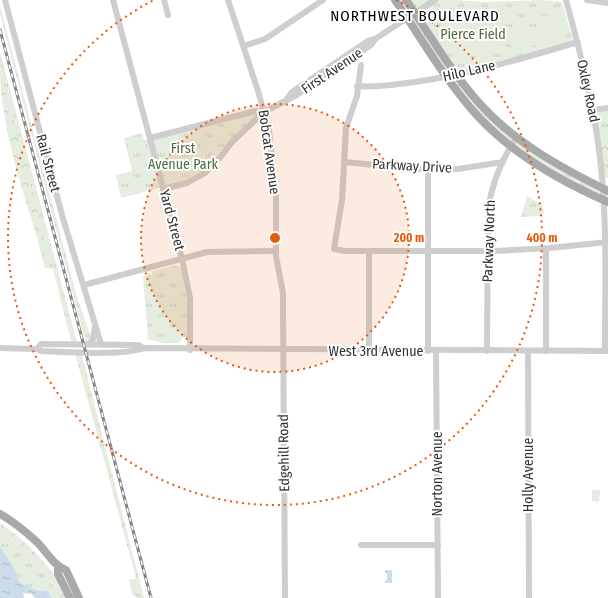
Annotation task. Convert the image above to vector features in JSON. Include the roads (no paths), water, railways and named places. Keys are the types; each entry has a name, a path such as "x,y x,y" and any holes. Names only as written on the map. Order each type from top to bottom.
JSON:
{"main road":[{"path":"395,0 446,77 475,113 511,146 552,172 605,201"},
{"path":"406,0 457,74 480,104 516,138 544,156 605,190"},
{"path":"0,514 36,541 58,567 66,570 79,598"},
{"path":"58,567 58,574 70,598"}],"street":[{"name":"Rail Street","path":"6,0 62,215 101,344"},
{"name":"Yard Street","path":"113,0 182,259 190,298 190,350"},
{"path":"164,0 168,15"},
{"name":"Bobcat Avenue","path":"228,0 264,112 274,171 276,251 283,308"},
{"path":"310,0 314,5"},
{"path":"244,46 265,39 322,0"},
{"name":"First Avenue","path":"163,189 187,183 205,173 219,159 232,142 264,112 295,96 371,45 375,39 435,0"},
{"name":"Oxley Road","path":"566,0 578,42 593,110 605,190 607,242 607,351"},
{"path":"587,0 608,3"},
{"name":"Hilo Lane","path":"357,86 399,84 446,77 519,60 578,42"},
{"path":"361,65 357,86 357,96 346,128 342,200 334,249 345,251 487,251 546,248 607,242"},
{"path":"593,110 608,108"},
{"name":"First Avenue","path":"150,138 254,110 264,112"},
{"name":"Parkway North","path":"487,351 487,251 490,200 503,162 516,138"},
{"name":"Parkway Drive","path":"344,162 428,170 458,169 503,162"},
{"path":"428,170 428,351"},
{"path":"546,248 546,351"},
{"path":"84,285 217,251 276,251"},
{"path":"369,251 369,350"},
{"name":"Edgehill Road","path":"283,308 285,598"},
{"path":"90,344 93,339 95,326"},
{"name":"West 3rd Avenue","path":"37,348 41,344 101,344 138,345 144,348"},
{"path":"58,352 65,350 97,350 101,344"},
{"name":"West 3rd Avenue","path":"0,348 37,348 41,351 58,352 121,352 144,348 190,350 607,351"},
{"name":"Norton Avenue","path":"436,351 438,598"},
{"name":"Holly Avenue","path":"528,351 528,598"},
{"path":"361,545 438,545"}],"water":[{"path":"0,546 14,568 20,583 39,591 47,590 52,598 35,598 31,594 23,593 24,598 0,598"},
{"path":"385,570 392,570 392,583 385,583 385,580 387,580 387,573 385,573"}],"railway":[{"path":"0,30 151,598"}],"district":[{"name":"NORTHWEST BOULEVARD","path":"415,16"}],"park label":[{"name":"Pierce Field","path":"473,34"},
{"name":"First Avenue Park","path":"183,156"}]}
